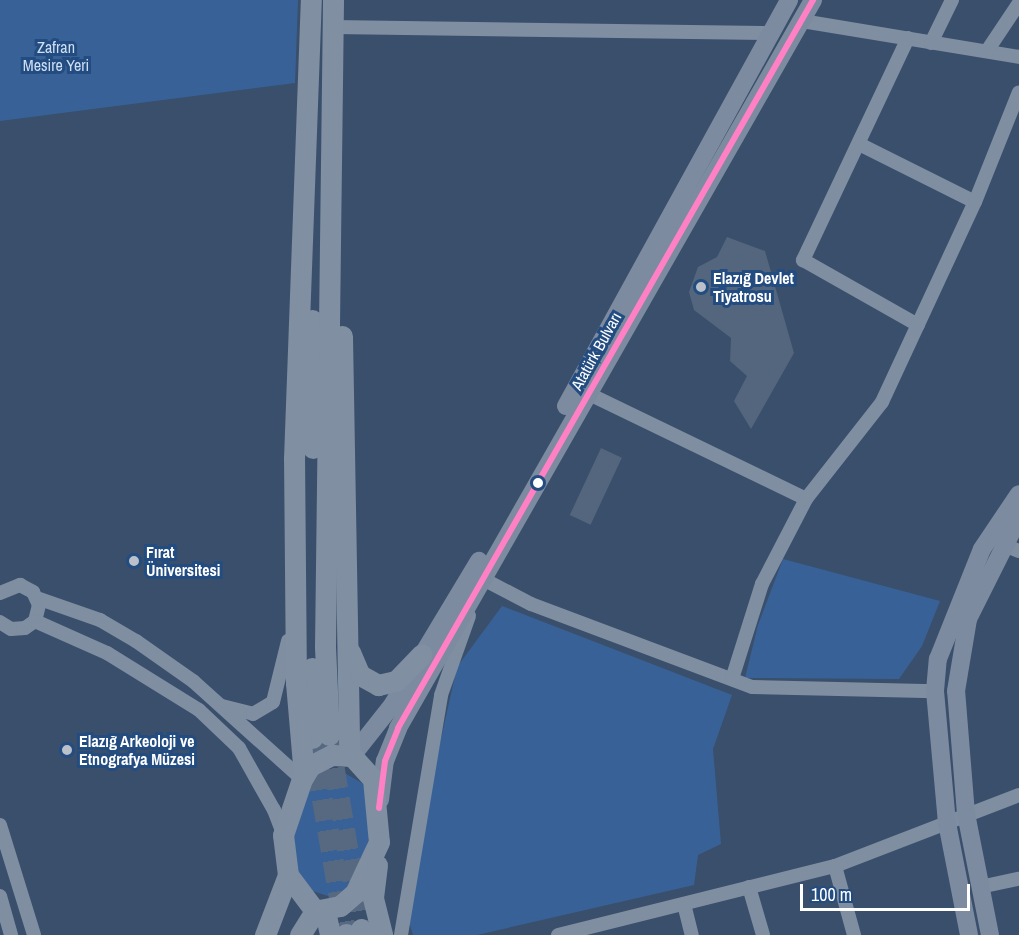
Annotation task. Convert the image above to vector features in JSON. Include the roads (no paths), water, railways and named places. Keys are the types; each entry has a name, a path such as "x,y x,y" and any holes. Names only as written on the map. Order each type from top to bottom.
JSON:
{"highway":[{"path":"303,778 298,747 294,459 311,0"},
{"path":"309,34 320,737 325,647 333,0"},
{"path":"333,27 351,756"},
{"path":"348,648 360,675 378,685 396,681 422,654"},
{"path":"265,935 288,874 283,835 303,778 310,766 332,754 351,756 373,779 380,808 380,842 373,898 382,935"},
{"path":"300,935 320,911 355,893 380,842"},
{"path":"288,874 320,911 350,934"}],"main road":[{"name":"Atatürk Bulvarı","path":"351,756 393,704 503,520 789,0"},
{"name":"Atatürk Bulvarı","path":"380,808 385,761 398,728 813,0"},
{"path":"969,935 947,823 935,691 938,659 982,549 1019,494"},
{"path":"990,935 966,814 958,753 959,650 968,619 1011,548 1019,517"}],"street":[{"path":"931,43 952,0"},
{"path":"987,51 1019,3"},
{"path":"802,21 1019,57"},
{"path":"333,27 772,33"},
{"path":"908,38 861,145 803,260 918,325"},
{"path":"732,679 762,584 806,499 882,402 975,202 1019,92"},
{"path":"861,145 975,202"},
{"path":"587,393 806,499"},
{"path":"401,935 441,695 483,579 531,604 752,687 935,691"},
{"path":"4,587 27,588 37,598 100,620 136,641 218,705 303,778"},
{"path":"218,705 253,714 273,702 296,595"},
{"path":"35,621 37,598"},
{"path":"4,629 25,628 35,621"},
{"path":"35,621 107,653 199,710 239,748 274,810 283,835"},
{"path":"558,935 835,866 947,823 1016,793"},
{"path":"0,825 34,935"},
{"path":"835,866 854,935"},
{"path":"980,887 1019,879"},
{"path":"749,887 763,935"},
{"path":"0,896 10,935"},
{"path":"684,904 692,935"}],"tunnel":[{"path":"329,737 361,929"},
{"path":"312,738 346,934"}],"place":[{"name":"Elazığ Devlet Tiyatrosu","path":"701,287"},
{"name":"Fırat Üniversitesi","path":"134,561"},
{"name":"Elazığ Arkeoloji ve Etnografya Müzesi","path":"67,750"}],"park label":[{"name":"Zafran Mesire Yeri","path":"56,56"}]}
